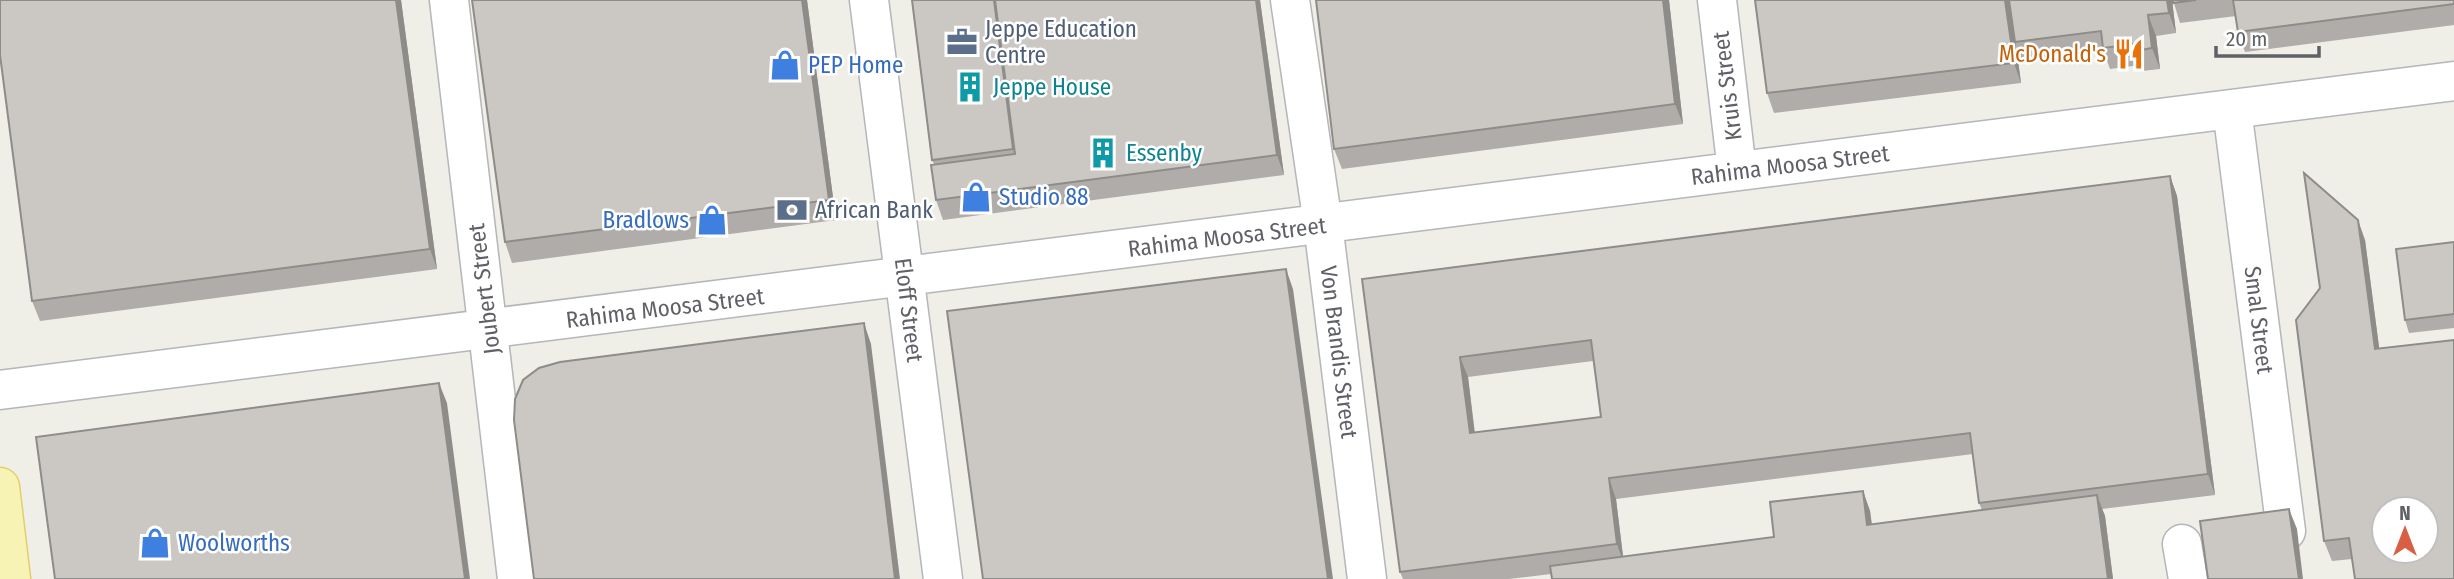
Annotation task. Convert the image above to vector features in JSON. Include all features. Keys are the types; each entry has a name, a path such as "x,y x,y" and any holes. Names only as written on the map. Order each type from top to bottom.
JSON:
{"main road":[{"path":"0,487 10,579"}],"street":[{"name":"Joubert Street","path":"449,0 517,579"},
{"name":"Eloff Street","path":"869,0 943,579"},
{"name":"Von Brandis Street","path":"1290,0 1323,224 1367,579"},
{"name":"Kruis Street","path":"1717,0 1737,171"},
{"name":"Rahima Moosa Street","path":"0,390 2454,81"},
{"name":"Smal Street","path":"2232,109 2286,531"}],"building":[{"path":"0,0 396,0 430,249 32,301 0,55"},
{"path":"472,0 802,0 829,200 505,242"},
{"name":"Jeppe House","path":"912,0 994,0 1013,149 932,160"},
{"path":"995,0 1256,0 1277,155 936,200 931,165 1015,154"},
{"path":"1316,0 1663,0 1675,104 1334,149"},
{"path":"1755,0 2005,0 2014,63 1767,93"},
{"path":"2009,0 2167,0 2169,13 2148,15 2152,48 2135,51 2134,44 2103,48 2101,31 2015,42"},
{"path":"2173,0 2196,0 2173,3"},
{"path":"2233,0 2454,0 2454,4 2238,32"},
{"path":"2304,173 2358,220 2375,349 2454,340 2454,579 2355,579 2349,538 2324,541 2296,320 2320,288"},
{"path":"2170,176 2208,474 1979,503 1970,433 1609,478 1617,544 1400,572 1362,279","holes":["1591,340 1601,417 1470,433 1460,357"]},
{"path":"2454,242 2454,314 2405,320 2396,249"},
{"path":"1286,269 1328,579 983,579 947,311"},
{"path":"864,323 895,579 534,579 514,420 515,399 523,380 539,368 560,362"},
{"path":"439,383 465,579 55,579 36,437"},
{"path":"1863,491 1867,525 2097,495 2108,579 1552,579 1550,566 1774,537 1770,502"},
{"path":"2289,509 2299,579 2208,579 2200,521"}],"place":[{"name":"Jeppe Education Centre","path":"962,42"},
{"name":"McDonald's","path":"2129,54"},
{"name":"PEP Home","path":"785,65"},
{"name":"Jeppe House","path":"970,87"},
{"name":"Essenby","path":"1103,153"},
{"name":"Studio 88","path":"976,197"},
{"name":"African Bank","path":"792,210"},
{"name":"Bradlows","path":"712,220"},
{"name":"Woolworths","path":"155,543"}]}
